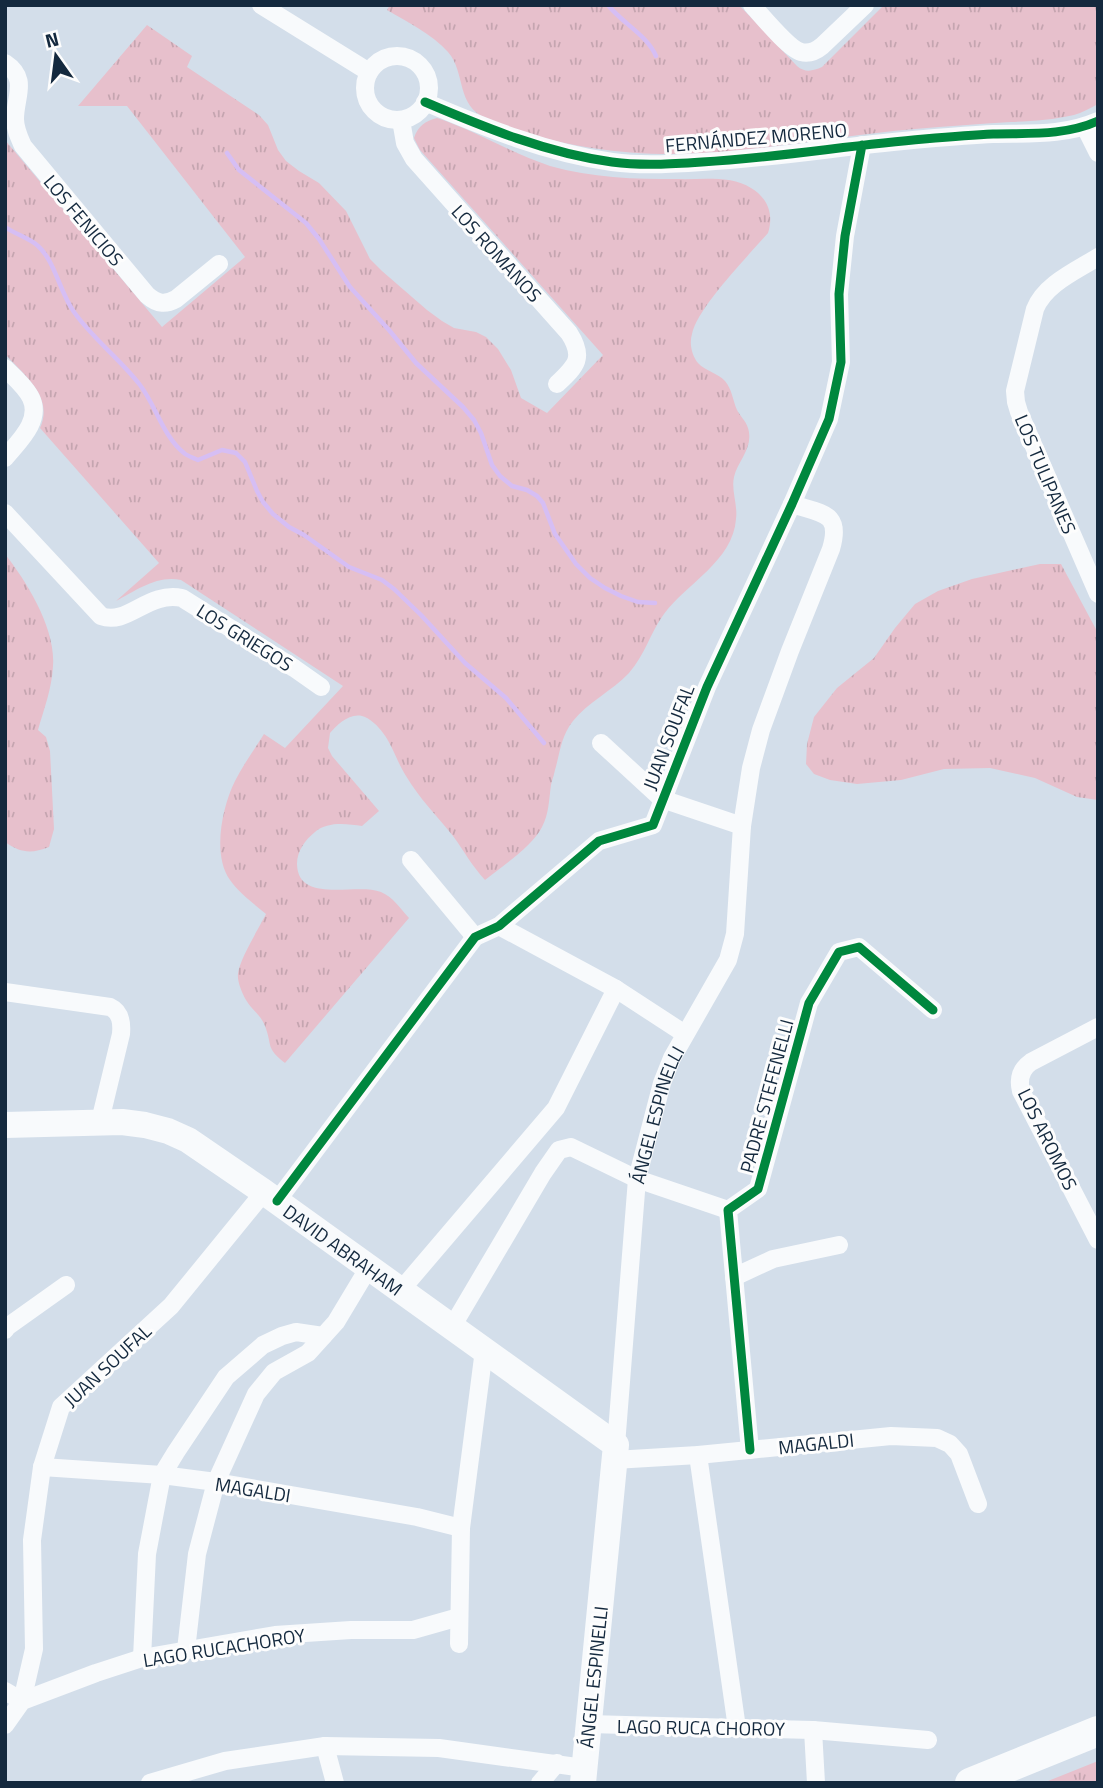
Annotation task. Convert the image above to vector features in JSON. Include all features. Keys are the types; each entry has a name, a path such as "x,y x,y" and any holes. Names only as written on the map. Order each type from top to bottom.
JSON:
{"main road":[{"name":"DAVID ABRAHAM","path":"5,1125 100,1121 145,1125 178,1135 270,1196 484,1350 615,1453"},
{"name":"ÁNGEL ESPINELLI","path":"584,1775 615,1453"},
{"path":"970,1783 1098,1731"},
{"path":"1011,1783 1098,1747"}],"street":[{"path":"261,5 369,72"},
{"path":"752,5 795,49 808,53 822,46 865,5"},
{"path":"386,58 407,58 424,71 429,92 425,102 411,117 391,120 373,110 367,102 365,81 376,64 386,58"},
{"name":"LOS FENICIOS","path":"5,63 16,73 19,80 15,119 23,146 151,299 163,304 176,299 219,264"},
{"name":"FERNÁNDEZ MORENO","path":"425,102 526,142 580,156 614,162 665,164 727,161 862,145 991,134 1055,132 1091,124"},
{"name":"LOS ROMANOS","path":"401,120 405,143 414,159 574,342 578,349 576,363 557,384"},
{"path":"1091,124 1098,153"},
{"name":"JUAN SOUFAL","path":"22,1701 34,1649 32,1540 42,1467 61,1407 171,1306 270,1196 475,937 499,926 599,841 653,825 706,687 829,419 841,362 839,294 845,236 862,145"},
{"name":"LOS TULIPANES","path":"1098,257 1053,286 1038,300 1015,391 1019,412 1094,573 1098,594"},
{"path":"5,368 32,399 34,414 29,428 5,458"},
{"name":"ÁNGEL ESPINELLI","path":"615,1453 637,1179 662,1083 672,1058 728,960 736,924 743,826 751,768 761,730 835,537 835,526 830,517 792,503"},
{"name":"LOS GRIEGOS","path":"5,513 101,616 114,620 152,601 173,596 182,598 321,687"},
{"path":"601,743 662,799 743,826"},
{"path":"411,860 475,937"},
{"path":"499,926 616,989 685,1034"},
{"name":"PADRE STEFENELLI","path":"728,1210 758,1189 809,1003 839,952 859,947 933,1010"},
{"path":"401,1290 556,1108 616,989"},
{"path":"5,992 110,1007 119,1015 121,1034 100,1121"},
{"name":"LOS AROMOS","path":"1098,1027 1031,1062 1020,1076 1021,1091 1098,1239"},
{"path":"452,1327 542,1173 559,1150 571,1147 637,1179 728,1210 750,1450"},
{"path":"734,1277 773,1259 839,1245"},
{"path":"186,1650 197,1554 216,1482 256,1394 274,1373 307,1353 336,1322 369,1267"},
{"path":"6,1327 66,1284"},
{"path":"142,1658 147,1554 162,1475 226,1377 263,1345 296,1332 323,1336"},
{"path":"459,1644 461,1528 484,1350"},
{"name":"MAGALDI","path":"615,1453 698,1455 891,1436 937,1438 950,1444 959,1454 978,1504"},
{"path":"698,1455 737,1728"},
{"name":"MAGALDI","path":"42,1467 162,1475 216,1482 417,1517 461,1528"},
{"name":"LAGO RUCACHOROY","path":"22,1701 142,1658 275,1635 351,1630 413,1630 459,1617"},
{"path":"5,1691 22,1701 5,1725"},
{"name":"LAGO RUCA CHOROY","path":"589,1724 813,1730 928,1740"},
{"path":"813,1730 816,1783"},
{"path":"150,1783 225,1761 325,1746 439,1748 557,1763 584,1775"},
{"path":"325,1746 335,1783"},
{"path":"540,1783 557,1763"}],"green space":[{"path":"390,5 739,5 797,66 809,71 822,67 884,5 1098,5 1098,104 1077,114 1050,119 885,132 733,151 672,154 601,149 531,134 476,113 470,106 454,60 448,52 427,34 387,10"},
{"path":"147,25 192,56 187,67 259,115 268,125 278,150 286,161 319,183 346,211 370,259 442,321 454,328 476,332 486,337 498,349 511,370 521,398 547,413 603,355 420,150 414,138 422,125 437,118 536,161 574,172 629,178 734,181 757,192 770,213 768,233 713,296 696,323 691,338 692,350 698,363 727,384 737,410 747,425 749,435 747,448 734,477 736,519 727,547 708,571 664,614 629,673 573,721 561,745 542,827 524,849 485,880 411,784 386,738 371,720 352,716 330,733 328,748 332,756 379,811 362,826 332,825 315,832 298,855 300,877 307,884 318,888 381,892 393,900 409,918 285,1063 272,1050 263,1022 241,991 238,974 242,961 266,914 238,889 225,870 220,845 223,817 235,781 264,734 285,748 343,686 181,580 155,582 116,601 159,563 40,428 43,406 40,397 29,379 5,354 5,140 162,327 245,257 127,106 78,106"},
{"path":"5,554 38,607 53,652 51,682 38,730 46,737 50,751 54,829 49,847 37,851 21,850 5,842"},
{"path":"1040,564 1061,564 1098,633 1098,800 1077,797 1035,778 990,768 944,769 901,780 857,784 830,780 814,774 806,764 807,744 814,717 837,688 874,658 915,604 938,591 972,579"},
{"path":"1098,1761 1098,1783 1043,1783"}],"waterway":[{"path":"608,5 641,35 656,56"},
{"path":"227,153 239,170 306,223 350,287 416,363 463,407 481,433 492,465 512,486 527,490 543,503 555,534 576,564 590,578 621,596 638,602 655,603"},
{"path":"5,227 35,243 44,252 74,312 140,385 165,430 185,454 198,460 222,450 236,453 245,462 257,491 273,514 349,567 382,580 394,589 465,663 506,698 544,743"}],"cycle path":[{"path":"425,102 540,146 588,158 635,164 730,160 933,138 1046,133 1098,121"},
{"path":"277,1201 475,937 499,926 599,841 653,825 707,687 829,419 841,362 839,294 845,236 862,145"},
{"path":"750,1450 728,1210 758,1189 809,1003 839,952 859,947 933,1010"}]}
